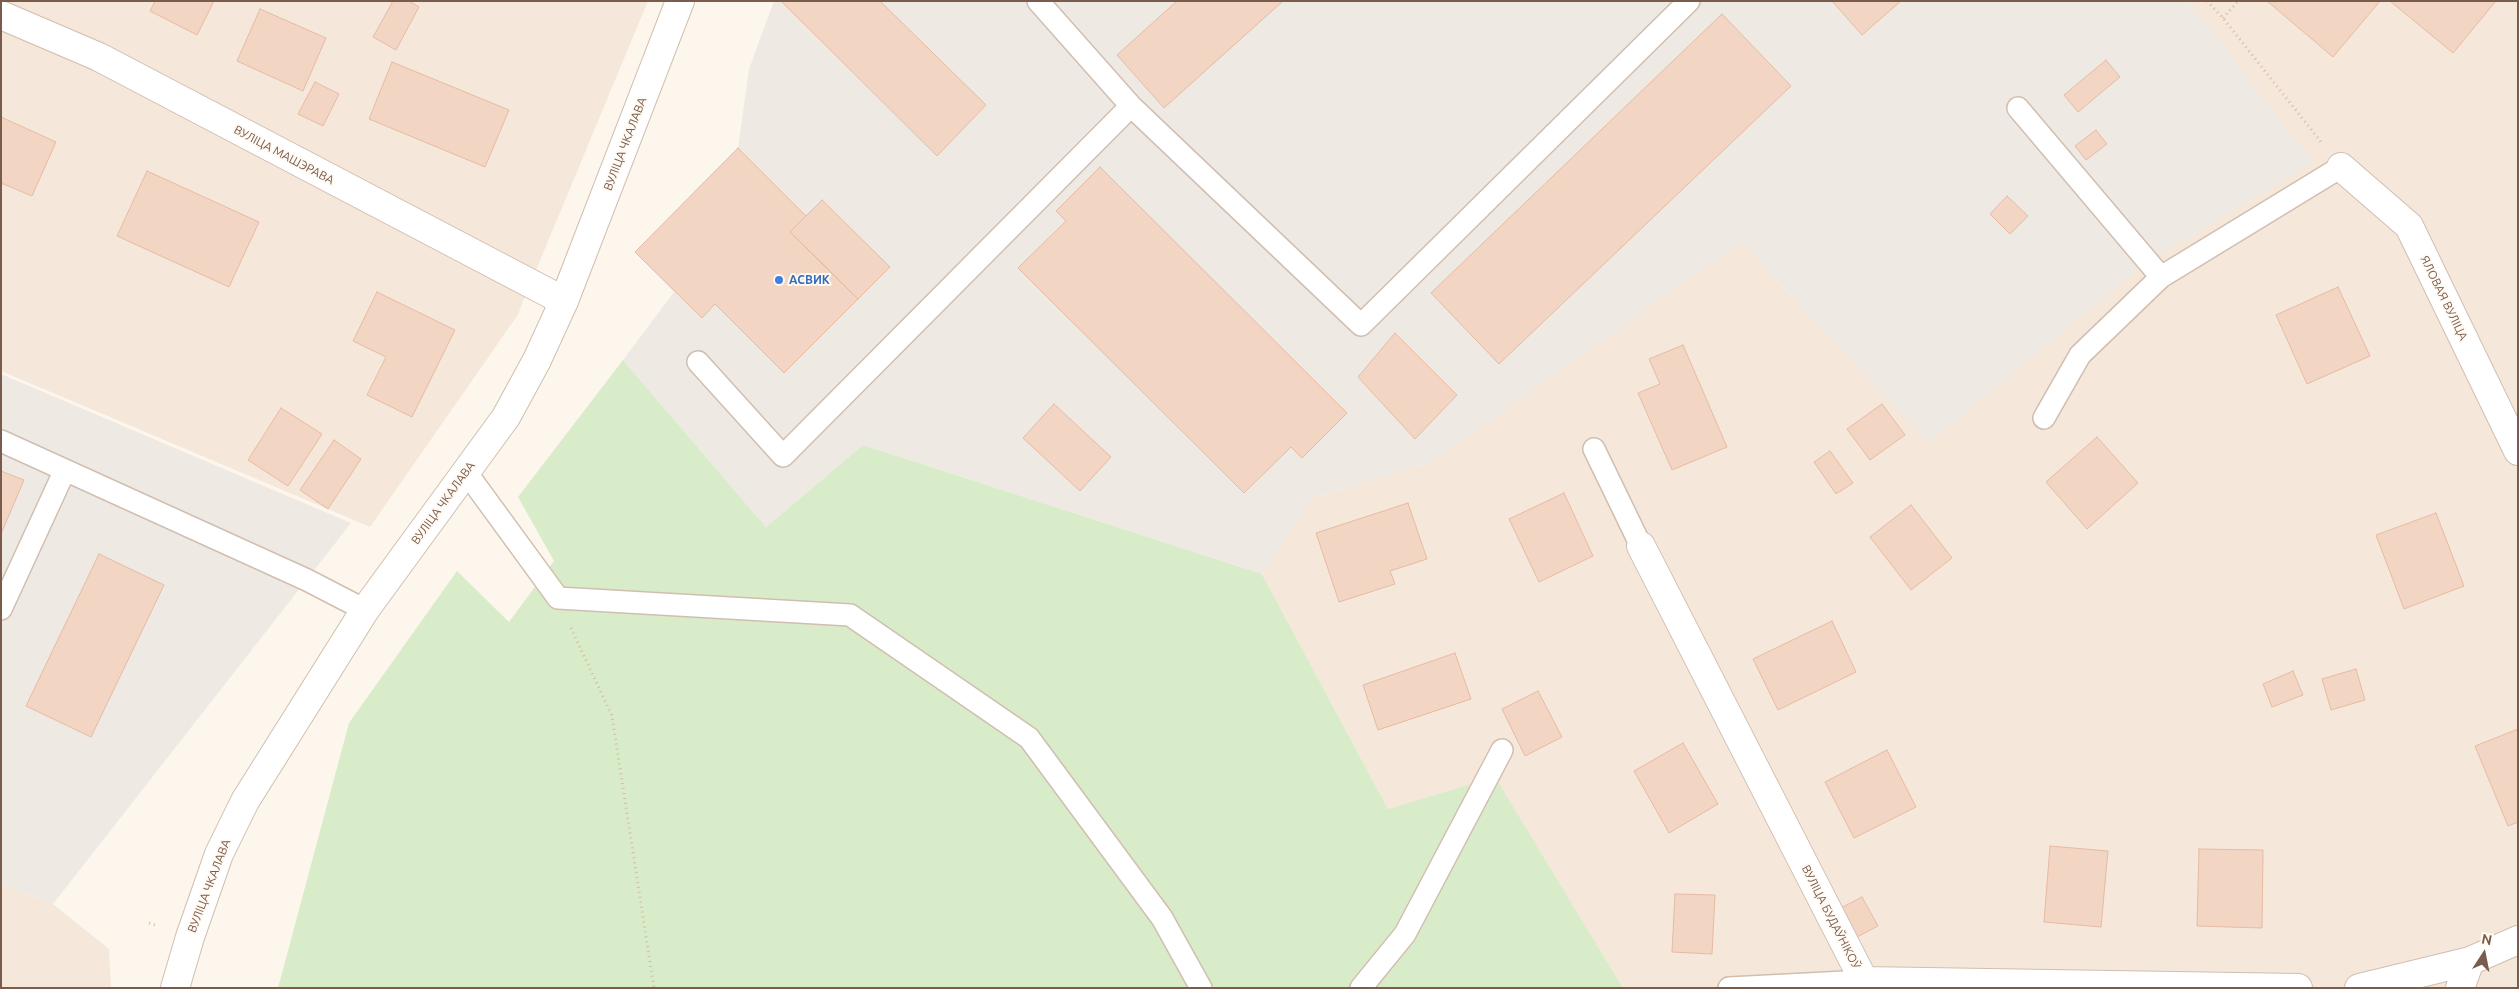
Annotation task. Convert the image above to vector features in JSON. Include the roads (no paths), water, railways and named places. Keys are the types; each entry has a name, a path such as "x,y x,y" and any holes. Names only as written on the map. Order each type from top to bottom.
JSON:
{"street":[{"name":"ВУЛІЦА ЧКАЛАВА","path":"175,988 190,937 219,854 246,801 365,610 506,417 537,360 564,302 680,1"},
{"name":"ВУЛІЦА МАШЭРАВА","path":"1,15 99,57 564,302"},
{"name":"ЯЛОВАЯ ВУЛІЦА","path":"2341,167 2409,226 2518,451"},
{"name":"ВУЛІЦА БУДАЎНІКОЎ","path":"1641,546 1864,981 2298,988"},
{"path":"2360,988 2470,961 2518,940"},
{"path":"2460,988 2470,961"}],"lane":[{"path":"1038,1 1131,106 1361,325 1689,1"},
{"path":"698,362 783,456 1131,106"},
{"path":"2018,108 2161,277"},
{"path":"2044,418 2080,355 2161,277 2341,167"},
{"path":"1,441 307,580 365,610"},
{"path":"1594,449 1641,546"},
{"path":"1,609 64,470"},
{"path":"466,472 558,598 850,615 1029,738 1162,918 1201,988"},
{"path":"1360,988 1405,934 1502,750"},
{"path":"1729,988 1864,981"}],"place":[{"name":"АСВИК","path":"779,280"}]}
